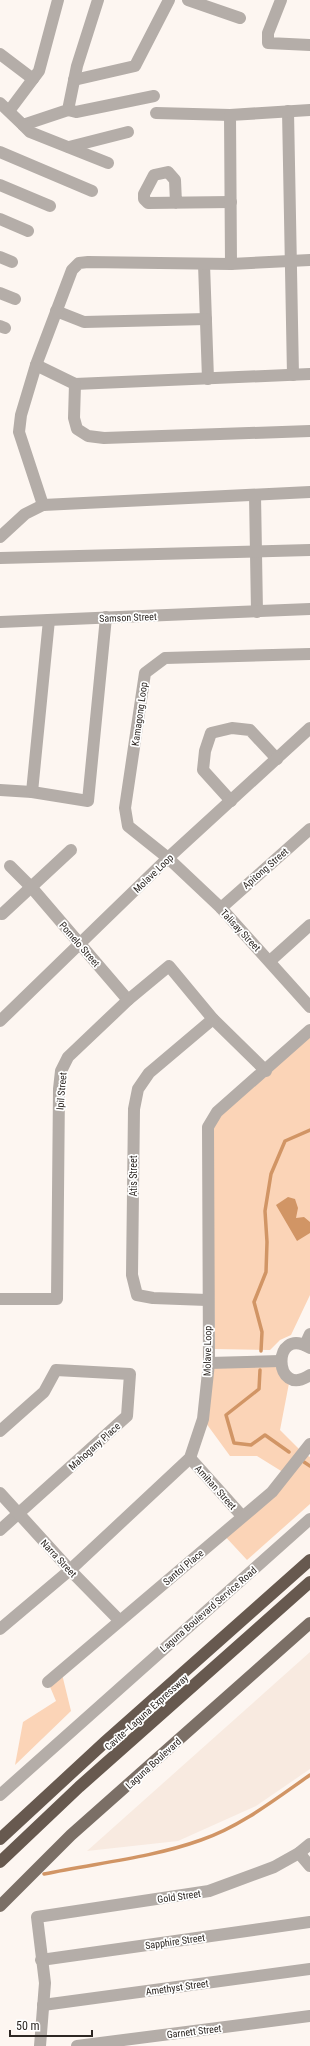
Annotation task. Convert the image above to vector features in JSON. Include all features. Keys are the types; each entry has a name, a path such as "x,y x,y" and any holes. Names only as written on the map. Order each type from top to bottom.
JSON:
{"highway":[{"name":"Cavite–Laguna Expressway","path":"0,1840 105,1742 310,1560"},
{"name":"Cavite–Laguna Expressway","path":"0,1862 79,1787 310,1582"}],"main road":[{"name":"Laguna Boulevard","path":"0,1906 71,1836 310,1623"}],"street":[{"path":"58,0 39,71 33,79 3,106 30,132 108,163"},
{"path":"68,110 74,80 98,0"},
{"path":"74,80 135,66 169,0"},
{"path":"188,0 240,18"},
{"path":"281,0 268,33 268,43 310,45"},
{"path":"0,54 33,79"},
{"path":"23,125 68,110 76,112 154,96"},
{"path":"156,113 230,115 310,110"},
{"path":"288,111 293,375"},
{"path":"230,115 231,264"},
{"path":"69,147 128,132"},
{"path":"0,152 92,191"},
{"path":"0,185 50,206"},
{"path":"176,203 231,202"},
{"path":"0,219 28,231"},
{"path":"0,257 12,262"},
{"path":"43,505 19,432 21,415 36,365 56,311 72,270 79,263 231,264 310,260"},
{"path":"204,264 208,378"},
{"path":"0,293 15,299"},
{"path":"56,311 84,322 206,319"},
{"path":"36,365 75,384 310,374"},
{"path":"75,384 74,418 77,429 88,436 104,438 310,431"},
{"path":"0,537 25,514 43,505 310,492"},
{"path":"255,494 257,612"},
{"path":"0,558 255,553 310,550"},
{"name":"Samson Street","path":"0,622 310,610"},
{"path":"0,790 32,792 88,801 106,618"},
{"path":"32,792 49,620"},
{"name":"Kamagong Loop","path":"168,858 128,826 126,808 145,673 165,658 310,654"},
{"path":"231,801 204,770 205,751 211,733 232,728 250,730 277,759"},
{"name":"Molave Loop","path":"0,1021 168,858 310,728"},
{"name":"Apitong Street","path":"221,908 310,829"},
{"path":"2,914 32,888 71,850"},
{"name":"Talisay Street","path":"168,858 221,908 310,1007"},
{"name":"Pomelo Street","path":"10,866 32,888 128,1000"},
{"path":"270,961 310,925"},
{"name":"Ipil Street","path":"0,1299 57,1299 59,1089 61,1071 68,1057 128,1000 169,966 213,1020 266,1071"},
{"name":"Atis Street","path":"207,1300 153,1298 137,1295 132,1275 134,1109 138,1089 149,1073 213,1020"},
{"name":"Molave Loop","path":"0,1629 70,1570 190,1458 203,1419 209,1363 207,1300 208,1127 216,1112 266,1071 310,1030"},
{"path":"310,1334 307,1347 299,1344 288,1347 281,1355 280,1361 283,1371 290,1378 301,1379 310,1375"},
{"path":"209,1363 280,1361"},
{"name":"Mahogany Place","path":"0,1431 44,1392 56,1370 130,1374 127,1416 18,1514"},
{"name":"Santol Place","path":"48,1682 119,1620 272,1492 310,1444"},
{"name":"Amihan Street","path":"190,1458 242,1516"},
{"name":"Narra Street","path":"0,1493 70,1570 119,1620"},
{"path":"0,1530 18,1514"},
{"name":"Laguna Boulevard Service Road","path":"0,1795 310,1518"},
{"name":"Gold Street","path":"41,1960 37,1917 209,1891 274,1867 299,1853 310,1844"},
{"path":"299,1853 310,1866"},
{"name":"Sapphire Street","path":"41,1960 310,1922"},
{"path":"40,2046 45,1983 41,1960"},
{"name":"Amethyst Street","path":"43,2005 310,1969"},
{"name":"Garnett Street","path":"78,2046 310,2016"}],"shaded area":[{"path":"310,1034 310,1295 291,1335 280,1340 270,1350 215,1349 211,1128 218,1114"},
{"path":"288,1197 295,1199 298,1208 296,1218 304,1217 310,1222 310,1233 297,1241 276,1205"},
{"path":"280,1361 290,1378 280,1430 303,1453 310,1457 310,1504 247,1560 222,1533 286,1474 257,1456 230,1456 203,1419 209,1363"},
{"path":"310,1652 310,1769 256,1806 178,1841 87,1851"},
{"path":"61,1670 71,1711 15,1765 23,1722 56,1701 48,1682"}],"waterway":[{"path":"261,1351 262,1332 254,1302 266,1272 267,1242 265,1211 271,1174 285,1141 310,1130"},
{"path":"260,1370 259,1389 226,1415 234,1443 251,1445 265,1435 289,1452"},
{"path":"304,1462 310,1466"},
{"path":"44,1874 143,1856 201,1840 230,1828 244,1820 310,1775"}]}
